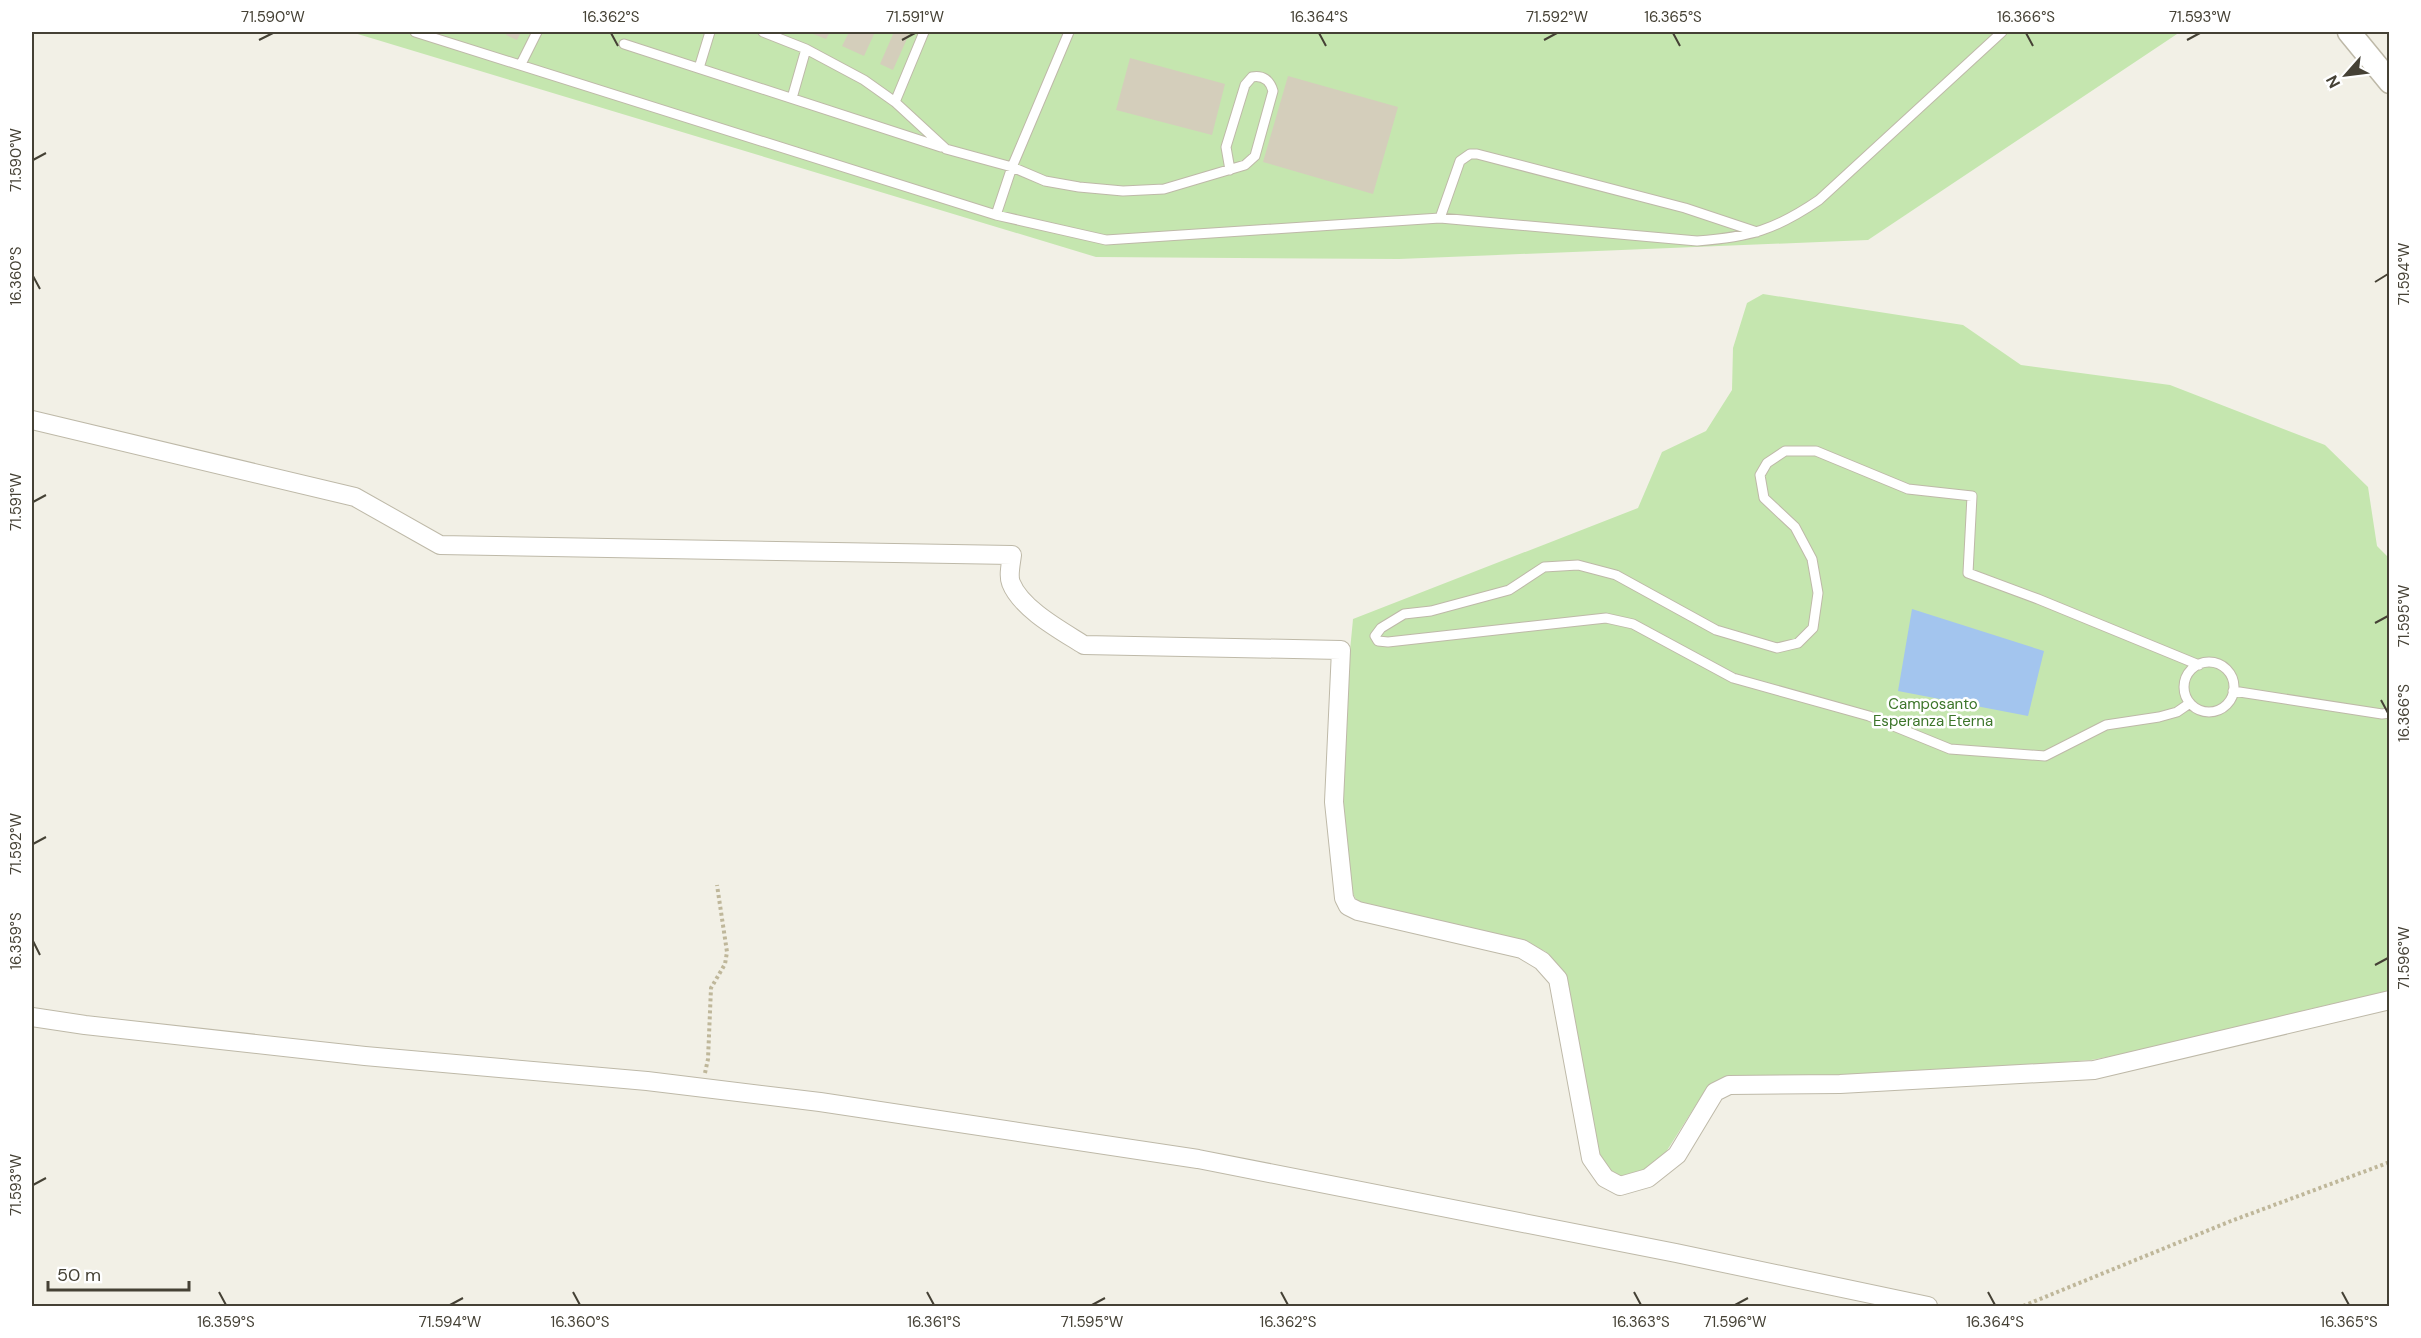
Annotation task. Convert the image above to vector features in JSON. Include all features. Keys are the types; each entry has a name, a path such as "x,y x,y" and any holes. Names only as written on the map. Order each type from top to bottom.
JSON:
{"street":[{"path":"2349,32 2390,82"},
{"path":"32,420 355,497 440,544 1012,555 1011,582 1025,603 1053,626 1084,645 1341,650 1334,802 1344,898 1348,906 1358,911 1522,949 1542,961 1558,979 1591,1158 1605,1178 1620,1186 1648,1178 1677,1155 1715,1092 1729,1085 1840,1084 2094,1070 2390,1000"},
{"path":"32,1017 365,1056 688,1086 820,1102 1198,1159 1664,1250 1928,1306"}],"lane":[{"path":"415,32 996,215 1106,240 1440,218 1697,241 1760,233 1792,218 1819,200 2002,32"},
{"path":"521,64 537,32"},
{"path":"699,68 710,32"},
{"path":"763,32 806,48 864,80 895,102 946,149"},
{"path":"895,102 924,32"},
{"path":"996,215 1012,167 1069,32"},
{"path":"624,44 946,149 1012,167 1045,181 1123,191 1164,189 1230,170 1245,165 1255,156 1273,91 1270,83 1263,77 1252,77 1245,85 1226,147 1230,170"},
{"path":"792,98 806,48"},
{"path":"1440,218 1460,160 1470,154 1477,154 1686,208 1760,233"},
{"path":"2190,703 2177,712 2159,717 2106,725 2045,756 1990,753 1950,749 1869,716 1733,678 1633,624 1606,618 1388,642 1378,641 1375,636 1381,628 1404,614 1431,611 1509,591 1544,567 1578,565 1616,575 1716,630 1777,648 1798,643 1813,628 1818,593 1812,559 1795,527 1764,498 1760,475 1767,463 1785,451 1816,451 1908,489 1972,496 1968,573 2199,665"},
{"path":"2210,663 2225,669 2230,675 2233,691 2226,705 2211,712 2203,712 2190,703 2184,688 2185,679 2189,672 2199,665 2210,663"},
{"path":"2233,691 2382,714 2390,713"}],"path":[{"path":"688,1086 704,1075 708,1059 711,988 726,964 727,952 717,885"},
{"path":"2024,1306 2231,1221 2390,1162"}],"green space":[{"path":"351,32 2180,32 1868,240 1399,259 1096,257"},
{"name":"Camposanto Esperanza Eterna","path":"1763,294 1963,325 2021,365 2170,385 2325,445 2368,487 2377,546 2390,559 2389,991 2306,1010 2194,1041 2091,1060 1829,1080 1723,1078 1706,1089 1666,1152 1646,1169 1624,1177 1607,1173 1595,1157 1569,993 1561,968 1545,951 1509,938 1359,903 1349,882 1343,850 1341,811 1341,768 1353,619 1638,508 1662,452 1706,431 1732,390 1733,348 1747,303"}],"water":[{"path":"1912,609 2044,651 2028,716 1898,691"}],"building":[{"path":"508,32 521,32 517,40 506,35"},
{"path":"808,32 830,32 826,39"},
{"path":"849,32 875,32 864,56 842,46"},
{"path":"894,32 910,32 893,70 880,64"},
{"path":"1130,58 1225,84 1212,135 1116,110"},
{"path":"1288,76 1398,107 1373,194 1263,162"}]}
